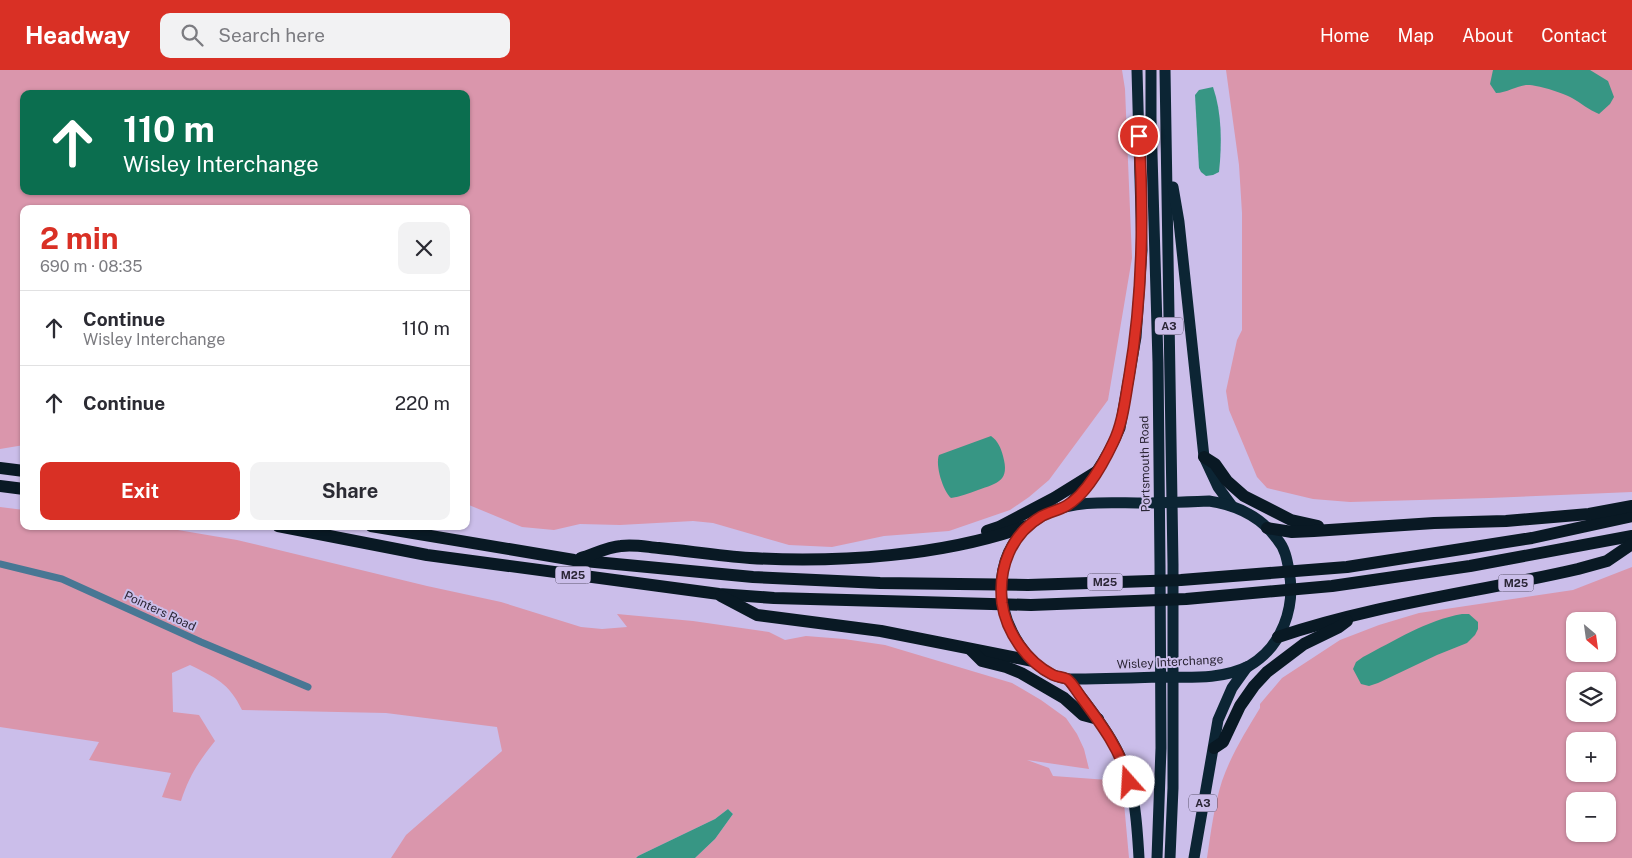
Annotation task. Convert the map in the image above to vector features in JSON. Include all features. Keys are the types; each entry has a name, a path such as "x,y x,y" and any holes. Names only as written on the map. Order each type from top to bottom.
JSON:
{"highway":[{"name":"A3","path":"1067,506 1084,490 1109,451 1120,428 1136,337 1142,250 1137,70"},
{"name":"Portsmouth Road","path":"1151,70 1160,490 1161,689 1158,858"},
{"name":"A3","path":"1165,70 1174,608 1173,788 1170,858"},
{"name":"A3","path":"1167,163 1179,222 1204,457 1218,487 1232,506"},
{"path":"1204,457 1215,464 1227,481 1244,496 1291,520 1315,524 1328,530"},
{"path":"0,468 20,470"},
{"name":"M25","path":"574,560 621,546 664,548 727,557 799,559 897,554 958,545 976,533 1000,527 1054,498 1096,472"},
{"path":"0,486 20,488"},
{"name":"Wisley Interchange","path":"1209,501 1232,506 1255,518 1277,539 1286,557 1291,579 1289,612 1278,637 1267,652 1248,666 1220,675 1068,679 1054,675 1033,662 1014,636 1006,618 1001,593 1003,570 1012,545 1027,526 1067,506 1097,503 1209,501"},
{"path":"1267,528 1292,532 1506,521 1589,514 1632,506"},
{"name":"M25","path":"395,530 574,560 753,577 880,583 1028,585 1181,580 1347,567 1532,538 1632,516"},
{"path":"958,545 1001,535 1027,526"},
{"name":"M25","path":"299,530 427,555 719,594 774,598 1031,605 1186,599 1332,586 1470,566 1632,536"},
{"name":"M25","path":"1278,637 1355,615 1578,569 1607,561 1632,544"},
{"name":"M25","path":"719,594 733,604 756,615 881,631 1033,662"},
{"name":"M25","path":"1214,748 1223,742 1240,706 1267,672 1304,644 1339,627 1355,615"},
{"name":"M25","path":"970,649 982,661 1006,667 1020,673 1064,698 1083,715 1098,719"},
{"name":"A3","path":"1194,858 1221,710 1232,688 1248,666"},
{"path":"1068,679 1098,719 1120,756 1132,792 1137,823 1139,858"}],"street":[{"name":"Pointers Road","path":"0,564 62,579 201,642 308,687"}],"shaded area":[{"path":"0,70 1122,70 1125,89 1132,258 1108,400 1049,480 1029,497 1010,510 949,531 884,536 832,547 789,545 713,523 693,521 620,525 580,524 554,530 522,527 470,505 470,205 20,205 20,446 0,449"},
{"path":"1226,70 1632,70 1632,492 1350,502 1313,499 1267,488 1257,477 1229,410 1226,391 1237,340 1242,330 1242,213 1239,165"},
{"path":"1493,70 1590,70 1608,81 1614,97 1610,104 1599,114 1568,96 1535,86 1526,85 1496,93 1490,84"},
{"path":"1213,87 1220,118 1220,161 1219,172 1206,176 1199,168 1195,95 1199,90"},
{"path":"991,436 1000,447 1005,464 1005,471 1001,480 961,496 951,498 940,478 939,455"},
{"path":"0,507 20,510 20,530 177,530 237,540 501,602 581,627 602,629 627,627 617,614 693,621 769,632 785,640 806,636 844,639 885,645 1012,683 1041,700 1066,718 1084,749 1089,769 1027,760 1049,768 1053,776 1122,781 1129,858 695,858 715,839 733,814 728,809 715,819 636,858 391,858 406,835 502,751 497,727 386,713 242,710 227,687 190,665 172,673 173,712 199,715 215,741 195,769 181,801 162,797 171,773 89,760 99,742 0,727"},
{"path":"1632,567 1632,858 1207,858 1217,800 1226,771 1239,743 1260,708 1260,704 1282,678 1340,640 1379,625 1419,613 1573,590"},
{"path":"1462,614 1469,614 1478,622 1478,629 1475,635 1467,643 1378,683 1369,686 1361,684 1353,669 1356,662 1363,657 1423,626"},
{"path":"728,809 733,814 715,839 695,858 636,858 715,819"}],"route":[{"path":"1129,782 1113,742 1068,679 1048,672 1033,662 1024,652 1010,630 1006,618 1001,593 1001,581 1004,564 1012,545 1019,535 1027,526 1067,506 1084,490 1103,462 1120,428 1136,337 1140,294 1142,219 1139,136"}]}
